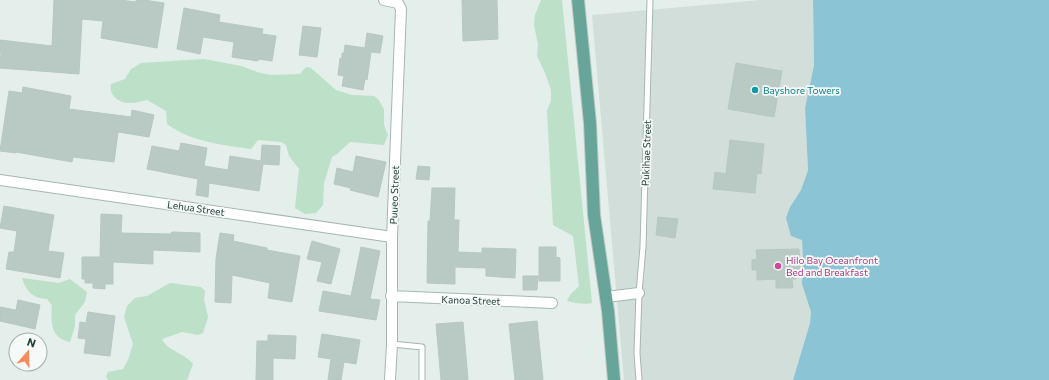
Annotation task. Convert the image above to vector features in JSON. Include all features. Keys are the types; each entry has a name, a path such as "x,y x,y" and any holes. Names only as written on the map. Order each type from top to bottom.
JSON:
{"main road":[{"path":"578,0 590,123 594,215 606,296 614,380"}],"street":[{"name":"Puueo Street","path":"384,0 398,3 401,9 392,237 392,344 390,380"},
{"name":"Lehua Street","path":"0,180 392,237"},
{"path":"606,296 638,293"},
{"name":"Kanoa Street","path":"392,296 552,302"}],"lane":[{"name":"Pukihae Street","path":"639,380 638,293 643,247 651,13 650,0"},
{"path":"392,344 422,347 422,380"}],"shaded area":[{"path":"761,0 813,0 814,65 805,108 808,170 801,190 790,207 802,240 802,284 811,312 810,323 793,380 624,380 592,15"}],"green space":[{"path":"541,0 562,0 592,303 589,304 580,304 567,301 570,295 579,286 573,236 553,225 547,110 551,101 551,90 537,56 538,44 534,25 535,15"},
{"path":"204,59 241,66 260,73 272,75 300,74 306,67 311,68 336,90 352,95 374,96 378,99 384,109 384,125 388,135 384,145 350,142 332,157 324,183 323,205 316,213 305,214 295,208 299,169 289,156 286,145 281,142 258,140 251,149 197,139 176,130 167,124 166,111 147,100 127,103 116,98 111,92 111,84 125,79 131,69 141,63"},
{"path":"22,278 59,283 70,279 87,292 85,302 75,315 75,326 70,342 63,340 55,333 52,323 52,305 47,299 34,296 28,291"},
{"path":"170,283 201,287 205,291 204,299 208,317 203,333 198,335 182,332 162,339 164,343 190,360 193,364 187,380 109,380 106,377 108,372 123,369 128,360 133,344 124,317 127,306 135,298 147,296"}],"water":[{"path":"813,0 1049,0 1049,380 793,380 810,323 811,312 802,284 802,240 791,236 786,218 790,207 801,190 808,170 805,108 814,65"}],"building":[{"path":"54,0 120,0 136,2 136,0 144,0 164,3 157,48 101,38 103,21 82,19 79,74 0,68 0,40 52,46"},
{"path":"462,0 497,0 498,39 463,41"},
{"path":"184,8 220,15 219,22 263,29 262,34 276,36 272,61 258,59 258,61 232,57 234,42 203,37 200,54 177,49"},
{"path":"303,26 321,28 317,57 299,55"},
{"path":"367,33 383,36 380,53 371,52 367,80 365,79 363,90 342,86 344,76 338,75 340,58 342,59 342,53 344,53 345,45 365,48"},
{"name":"Bayshore Towers","path":"736,63 782,71 774,117 728,109"},
{"path":"23,87 71,96 69,109 131,117 132,110 154,115 149,137 118,132 114,162 73,157 72,162 16,152 0,151 9,91 22,93"},
{"path":"730,140 764,144 761,174 757,173 755,193 713,189 715,172 726,174"},
{"path":"181,143 207,148 204,166 228,170 230,156 261,161 262,145 280,146 279,165 263,164 259,191 209,183 208,197 196,195 198,179 147,169 152,146 179,151"},
{"path":"356,156 386,162 378,197 350,190 351,188 334,184 337,168 353,172"},
{"path":"418,166 430,167 429,180 416,179"},
{"path":"432,188 455,188 454,220 459,220 458,252 482,253 482,248 516,249 515,278 486,276 486,268 455,267 455,284 427,283 428,221 430,221"},
{"path":"4,206 54,215 48,251 64,253 60,278 6,269 9,252 14,252 17,231 0,228"},
{"path":"101,214 122,215 121,233 200,233 200,252 153,250 153,264 113,262 113,284 105,284 105,289 93,288 93,283 85,283 85,279 82,279 82,257 100,257"},
{"path":"658,217 678,219 675,238 656,235"},
{"path":"220,233 234,235 233,241 267,248 267,250 300,256 292,302 268,298 270,283 232,275 231,303 215,302 216,259"},
{"path":"312,241 340,249 331,284 317,281 322,262 307,259"},
{"path":"361,247 380,251 370,299 380,300 376,320 319,311 323,291 351,296"},
{"path":"539,247 556,247 556,257 560,258 560,281 539,281"},
{"path":"799,249 800,269 795,269 796,279 792,279 793,288 776,288 776,279 757,280 757,270 752,270 752,260 757,259 756,250"},
{"path":"523,276 538,276 537,290 523,290"},
{"path":"18,300 40,305 35,329 0,321 0,307 16,310"},
{"path":"88,312 115,316 110,356 84,353 86,339 78,338 80,322 86,323"},
{"path":"537,321 543,380 515,380 509,324"},
{"path":"463,322 468,380 441,380 436,324"},
{"path":"322,334 360,340 356,364 344,362 341,380 328,380 331,359 318,357"},
{"path":"268,335 296,336 295,359 273,358 273,380 256,380 257,341 268,341"}],"place":[{"name":"Bayshore Towers","path":"755,90"},
{"name":"Hilo Bay Oceanfront Bed and Breakfast","path":"778,266"}]}
